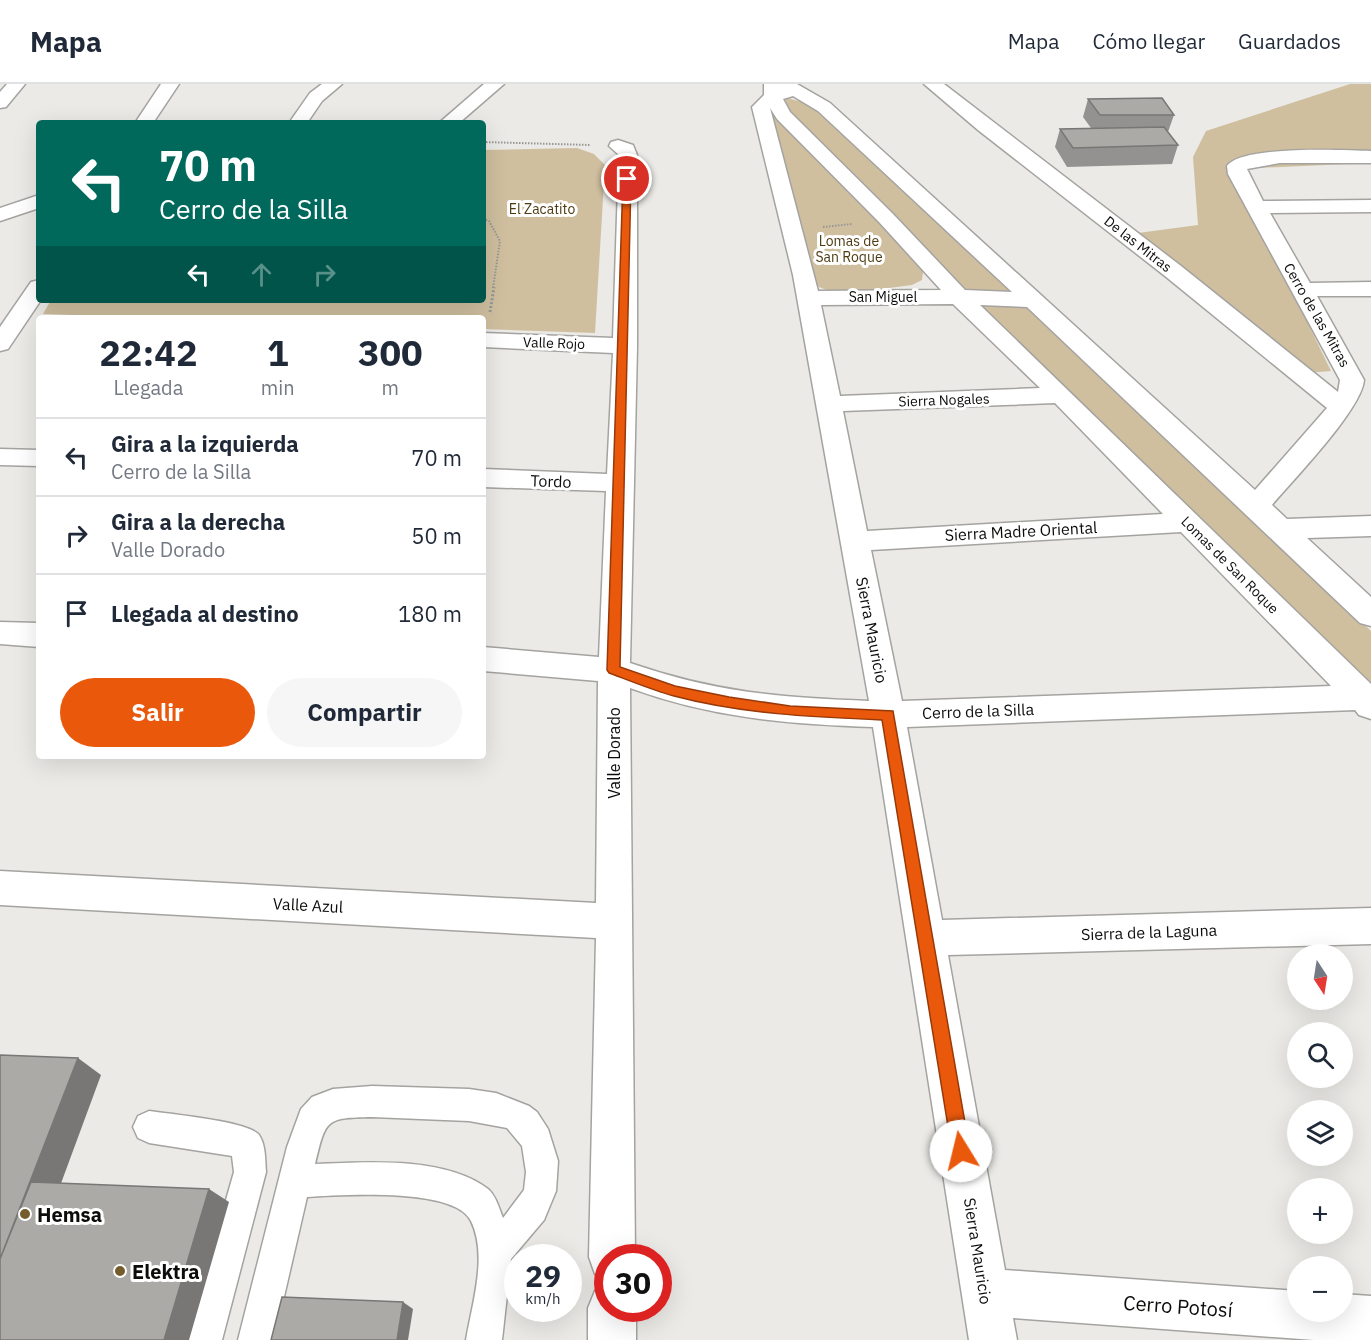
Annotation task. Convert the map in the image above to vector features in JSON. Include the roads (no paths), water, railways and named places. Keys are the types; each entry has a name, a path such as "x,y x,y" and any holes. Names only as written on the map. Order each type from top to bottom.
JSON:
{"street":[{"path":"0,103 16,84"},
{"path":"146,120 170,84"},
{"path":"300,120 316,97 333,84"},
{"path":"452,120 495,84"},
{"name":"De las Mitras","path":"933,84 1173,271 1354,395"},
{"path":"782,89 824,107 1031,300 1257,505 1371,615"},
{"name":"Lomas de San Roque","path":"782,89 783,116 886,218 959,297 1368,700"},
{"name":"Sierra Mauricio","path":"782,89 763,103 761,115 772,144 808,298 827,404 856,541 927,938 993,1340"},
{"name":"Valle Dorado","path":"612,1244 615,922 614,670 625,346 628,155 626,149 618,146"},
{"name":"Cerro de las Mitras","path":"1354,395 1350,372 1238,174 1237,166 1253,160 1371,156"},
{"path":"0,215 36,202"},
{"path":"1257,207 1371,206"},
{"path":"1302,290 1371,289"},
{"path":"7,335 36,292"},
{"name":"San Miguel","path":"808,298 959,297 1031,300"},
{"path":"7,335 36,328"},
{"name":"Valle Rojo","path":"486,340 625,346"},
{"name":"Sierra Nogales","path":"827,404 1061,395"},
{"path":"1257,505 1354,395"},
{"path":"0,457 36,458"},
{"name":"Tordo","path":"486,478 619,483"},
{"name":"Sierra Madre Oriental","path":"856,541 1187,522"},
{"path":"1282,529 1371,526"},
{"path":"0,633 36,635"},
{"name":"Cerro de la Silla","path":"486,659 614,670 674,691 729,703 790,711 888,715 1368,700"},
{"name":"Valle Azul","path":"0,888 615,922"},
{"name":"Sierra de la Laguna","path":"927,938 1371,926"},
{"name":"Cerro Potosí","path":"984,1292 1371,1320"},
{"path":"612,1322 612,1340"}],"lane":[{"path":"256,1340 309,1126 322,1108 341,1104 377,1102 494,1108 518,1117 528,1126 538,1144 543,1175 540,1192 528,1213 494,1253"},
{"path":"149,1127 240,1141 247,1146 250,1172 204,1340"},
{"path":"295,1182 371,1178 417,1182 455,1190 477,1202 486,1218 494,1253 484,1340"}],"place":[{"name":"Hemsa","path":"25,1214"},
{"name":"Elektra","path":"120,1271"}],"park label":[{"name":"El Zacatito","path":"542,209"}]}
